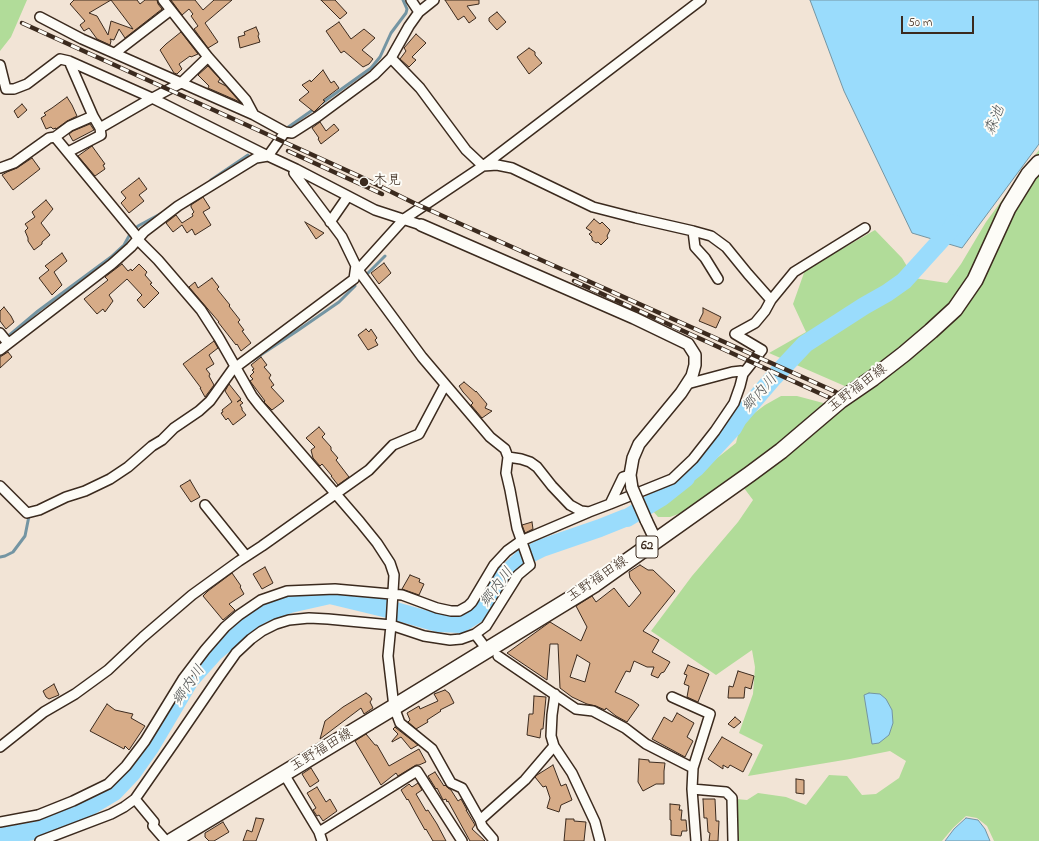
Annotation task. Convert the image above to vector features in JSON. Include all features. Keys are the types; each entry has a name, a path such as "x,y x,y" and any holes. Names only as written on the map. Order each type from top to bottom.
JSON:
{"main road":[{"name":"玉野福田線","path":"172,841 191,837 284,774 595,584 750,474 841,400 904,354 955,309 975,280 1008,208 1029,174 1039,162"}],"street":[{"path":"163,0 208,57 246,100 254,115"},
{"path":"411,0 419,12"},
{"path":"40,17 82,39 254,115 285,132 292,133 374,75 391,58 409,26 419,12 434,0"},
{"path":"0,486 27,513 39,510 110,479 152,446 162,440 174,428 200,411 210,401 235,366 354,279 357,268 404,220 483,166 701,0"},
{"path":"115,54 171,10"},
{"path":"100,128 152,98 182,83 208,57"},
{"path":"391,58 420,88 466,150 483,166 498,165 512,168 593,207 712,236 726,247 772,300"},
{"path":"0,65 6,89 14,89 27,84 60,60 69,61 152,98 375,210 421,225 634,318 688,344 695,355 695,365 692,376 676,399 639,444 633,458 630,475 632,488 656,541"},
{"path":"68,152 101,135 100,128 93,116 69,61"},
{"path":"0,168 14,163 49,138 55,137 70,126 93,116"},
{"path":"0,350 4,338 112,264 135,234 144,232 178,206 256,158 268,156 285,132"},
{"path":"55,137 141,243 158,260 201,310 219,338 252,396 377,543 390,563 394,575 388,656 394,707 400,722 432,749 451,783 462,788 482,826 493,839"},
{"path":"40,841 111,814 135,799 236,653 262,631 276,624 289,620 328,618 391,623 424,636 450,640 461,639 475,634 486,626 518,576 530,565 517,528 506,473 508,458 505,449 490,437 422,357 357,268 342,237 294,173 296,169"},
{"path":"330,222 348,196"},
{"path":"0,822 38,815 108,784 126,766 145,741 183,678 205,650 225,627 239,615 262,600 287,592 335,589 393,597 402,595 437,608 450,611 459,611 472,602 494,565 507,551 522,542 589,512 672,479 693,459 715,431 734,403 743,374 762,350 735,334 755,323 794,272 865,228"},
{"path":"693,231 695,247 705,258 718,279"},
{"path":"687,384 732,372 740,371 743,374"},
{"path":"0,747 44,712 75,694 108,670 143,637 192,595 369,470 393,445 419,434 445,385"},
{"path":"508,458 521,459 530,462 537,467 570,505 580,511 589,512"},
{"path":"610,504 623,477 630,475"},
{"path":"205,505 246,556"},
{"path":"570,505 573,519"},
{"path":"475,634 482,643"},
{"path":"498,656 576,709 593,711 625,728 646,744 693,768"},
{"path":"555,694 551,736 554,746 572,772 595,822 600,841"},
{"path":"672,697 710,714 693,768 692,789 696,841"},
{"path":"480,820 525,780 554,746"},
{"path":"319,832 417,771 462,841"},
{"path":"284,774 319,832 322,841"},
{"path":"692,789 726,792 732,798 733,841"},
{"path":"135,799 154,822 153,826 166,841"}],"green space":[{"path":"0,0 27,0 11,37 0,51"},
{"path":"1039,150 1039,841 994,841 987,826 977,818 966,816 942,841 738,841 736,799 747,800 758,793 786,797 806,805 829,775 847,776 862,795 876,794 899,778 906,761 890,751 748,776 763,745 739,733 753,694 755,667 752,650 716,675 651,631 692,576 738,522 753,500 734,476 681,513 670,517 658,517 652,510 736,443 740,427 749,417 765,405 781,396 797,396 827,404 847,387 769,353 806,332 793,304 805,270 875,230 902,258 914,278 947,283 961,264 986,222"}],"water":[{"name":"森池","path":"810,0 1039,0 1039,144 962,248 912,233 844,91"},
{"path":"869,693 880,694 886,699 892,710 893,723 889,735 879,743 872,744 864,695"},
{"path":"966,818 978,820 985,829 990,841 945,841 954,829"}],"building":[{"path":"74,0 111,0 137,0 140,4 145,0 157,0 162,9 125,38 119,29 114,40 110,39 110,45 97,39 89,28 84,31 80,25 85,21 70,4","holes":["111,0 133,29 111,21 108,35 97,16 89,13"]},
{"path":"171,0 195,0 203,10 214,0 232,0 205,23 218,42 208,48 194,29 198,26 191,16 193,14 189,9 182,15"},
{"path":"321,0 335,0 347,13 340,19"},
{"path":"445,0 479,0 479,4 467,6 476,18 469,23 464,16 458,20"},
{"path":"497,12 506,22 497,30 489,21 489,18"},
{"path":"339,22 351,39 364,29 375,38 362,50 373,59 369,64 363,67 344,51 341,53 326,31"},
{"path":"256,27 260,42 240,48 238,37 245,35 244,32"},
{"path":"181,32 198,54 191,57 190,56 179,64 182,69 177,74 174,73 160,50"},
{"path":"416,34 426,43 412,57 416,60 409,67 400,59 406,51 404,48"},
{"path":"529,48 535,52 535,55 542,63 529,74 517,57"},
{"path":"208,66 220,79 218,82 226,86 240,102 208,88 209,86 198,75"},
{"path":"323,70 331,83 334,81 339,88 323,100 325,101 314,112 299,100 309,92 302,85 310,80 311,82"},
{"path":"67,97 77,116 56,129 51,127 46,129 41,118 46,115 44,113"},
{"path":"22,104 27,110 18,118 14,111"},
{"path":"320,122 326,131 334,124 339,130 321,144 312,128"},
{"path":"90,124 94,130 73,141 69,134"},
{"path":"92,146 105,164 103,165 105,169 95,176 78,156"},
{"path":"32,158 40,169 13,190 2,175 17,168"},
{"path":"139,178 147,189 139,195 144,201 129,213 121,203 126,198 121,192"},
{"path":"203,197 210,208 203,212 211,225 195,235 192,229 187,233 182,225 173,232 166,223 176,215 182,223 193,216 192,214 194,212 191,205"},
{"path":"46,200 53,209 41,223 50,235 34,250 28,241 25,231 28,228 25,224 35,217 32,212"},
{"path":"594,219 600,224 602,222 610,230 607,236 608,238 601,245 592,240 592,237 589,234 592,232 586,228"},
{"path":"305,222 324,233 316,239"},
{"path":"62,253 67,261 54,272 62,285 52,295 39,278 49,270 45,266"},
{"path":"384,263 391,273 379,284 371,273"},
{"path":"122,264 128,271 131,269 132,271 139,264 147,272 145,275 152,283 150,284 159,293 144,308 137,300 142,295 127,279 109,295 113,301 105,312 103,309 97,314 84,299 108,280 105,277"},
{"path":"212,278 219,287 217,289 240,320 238,322 244,330 242,331 251,343 241,351 237,344 236,345 219,322 189,287 195,282 198,288"},
{"path":"4,307 14,322 6,329 0,321 0,311"},
{"path":"703,308 721,317 716,328 699,321 703,313"},
{"path":"366,329 369,332 371,329 377,338 375,340 378,345 368,350 358,335"},
{"path":"214,341 218,348 209,355 214,364 206,369 210,374 209,376 214,385 205,397 201,388 183,364"},
{"path":"8,352 12,357 0,368 0,357"},
{"path":"261,357 267,365 264,367 271,375 269,378 274,385 271,387 284,401 272,410 264,402 265,401 250,381 253,379 250,376 254,372 251,365"},
{"path":"464,382 476,391 487,404 485,408 492,411 482,418 471,405 473,403 459,386"},
{"path":"229,384 241,399 237,402 240,400 243,403 240,405 246,415 233,425 228,418 226,420 221,413 223,412 222,410 232,402 225,391"},
{"path":"319,427 325,434 322,437 331,447 331,450 338,458 336,460 349,477 338,485 322,464 320,466 313,458 311,450 315,447 306,438"},
{"path":"190,480 200,497 191,502 180,486"},
{"path":"532,522 533,529 525,533 522,525"},
{"path":"640,565 648,570 653,570 675,591 643,631 659,640 652,652 670,662 658,678 651,675 654,667 647,667 634,661 630,672 626,671 615,692 639,705 627,722 606,708 605,710 587,704 572,697 560,688 558,644 550,644 547,680 507,653 550,622 581,641 587,627 576,606 592,596 596,602 614,588 629,607 641,593 630,578 629,572","holes":["577,655 590,663 585,682 570,677"]},
{"path":"265,567 273,583 262,589 253,574"},
{"path":"232,573 241,586 240,587 244,594 229,604 235,610 223,620 203,596"},
{"path":"410,575 420,579 419,582 424,584 419,595 402,589"},
{"path":"688,665 709,674 698,702 687,697 689,686 684,684 687,675 684,674"},
{"path":"738,671 754,676 751,689 745,687 744,698 728,698 729,686 733,687"},
{"path":"54,684 59,695 49,699 43,691"},
{"path":"445,690 449,693 454,703 440,710 441,711 427,720 428,722 416,729 408,722 410,720 407,713 419,706 420,709 438,701 434,694"},
{"path":"366,693 372,699 370,702 373,708 364,714 361,708 320,739 325,721 343,707"},
{"path":"534,696 546,697 543,729 541,729 540,738 527,735 529,714 533,714"},
{"path":"107,704 115,710 133,714 131,718 145,726 129,750 125,746 124,749 90,731"},
{"path":"677,713 694,723 687,737 693,741 685,757 652,739 664,717 672,722"},
{"path":"735,717 741,722 734,728 728,724"},
{"path":"395,727 418,745 411,749 401,737 392,742 398,734 393,729"},
{"path":"366,734 375,745 377,745 389,766 419,749 426,762 416,765 398,776 396,773 381,785 355,741"},
{"path":"722,737 752,754 743,772 730,765 728,768 723,765 723,769 708,759"},
{"path":"639,759 649,760 649,762 665,763 664,784 656,784 643,791 638,782"},
{"path":"553,765 561,786 566,784 572,800 561,805 559,812 547,808 550,798 546,786 543,787 535,777"},
{"path":"311,768 319,781 310,787 302,774"},
{"path":"435,772 444,786 445,785 451,790 458,801 461,799 475,825 472,829 485,841 470,841 448,801 447,802 446,799 443,800 437,788 436,789 428,776"},
{"path":"796,779 804,780 804,794 796,793"},
{"path":"418,783 422,790 416,794 426,811 428,810 437,824 446,841 433,841 401,790 409,784 412,787"},
{"path":"317,787 326,802 330,799 337,811 323,821 313,810 316,808 307,793"},
{"path":"703,799 715,799 716,821 719,821 718,841 709,841 710,833 708,832 707,818 704,818"},
{"path":"670,804 680,805 679,810 682,810 681,820 686,820 687,831 682,831 681,836 671,835"},
{"path":"256,818 264,819 256,841 243,841 247,830 252,832"},
{"path":"566,819 586,822 584,841 564,841"},
{"path":"223,822 229,832 214,841 209,841 205,837 205,833"}],"waterway":[{"path":"322,103 371,68 380,57 391,33 406,13 407,9 403,0"},
{"path":"287,128 314,109"},
{"path":"211,180 248,155"},
{"path":"0,343 38,311 111,257 124,245 129,236 138,226 162,213"},
{"name":"郷内川","path":"0,837 39,830 79,813 114,792 132,773 151,746 190,680 215,652 262,614 290,604 330,595 438,623 461,624 480,612 504,576 524,557 542,548 627,518 662,497 696,468 733,428 738,419 774,377 805,344 904,281 952,228 954,223"},
{"path":"368,273 385,256"},
{"path":"253,360 339,302 355,286"},
{"path":"0,557 13,552 25,536 29,516 31,515"}],"railway":[{"path":"22,23 359,176 416,204 836,392"},
{"path":"288,151 382,194"},
{"path":"574,281 830,398"}],"place":[{"name":"木見","path":"364,182"}]}
